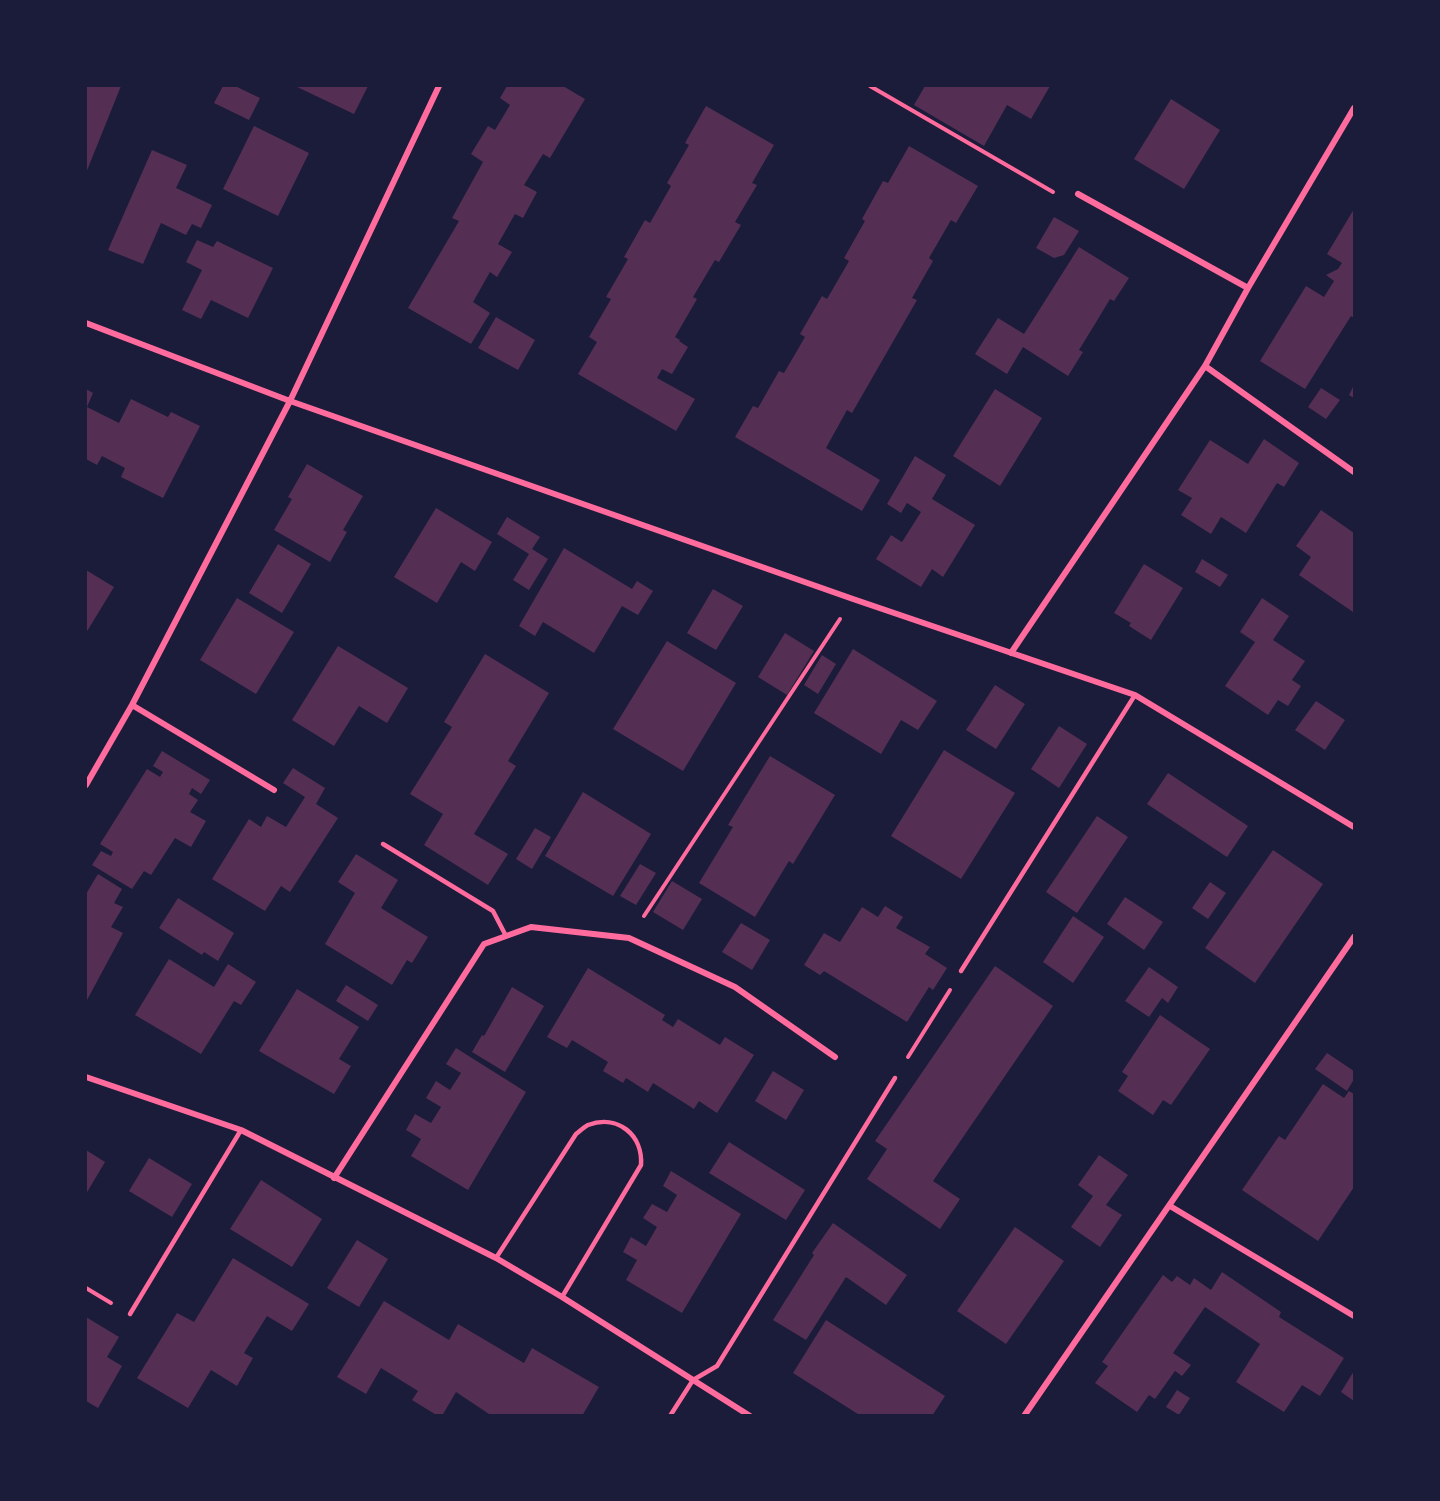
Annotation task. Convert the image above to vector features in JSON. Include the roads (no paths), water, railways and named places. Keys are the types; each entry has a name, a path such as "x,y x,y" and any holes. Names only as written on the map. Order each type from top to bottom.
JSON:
{"street":[{"path":"86,785 132,705 290,401 439,86"},
{"path":"1011,653 1205,366 1354,108"},
{"path":"1078,194 1248,288"},
{"path":"86,323 290,401 1134,695 1354,827"},
{"path":"1205,366 1354,472"},
{"path":"132,705 274,790"},
{"path":"334,1178 484,944 531,927 629,938 735,987 835,1057"},
{"path":"1024,1416 1354,937"},
{"path":"86,1077 241,1130 495,1258 562,1297 750,1416"},
{"path":"1170,1206 1354,1316"}],"lane":[{"path":"961,971 1134,695"},
{"path":"383,844 494,911 506,936"},
{"path":"670,1416 693,1380 717,1366 896,1078"},
{"path":"495,1258 576,1134 587,1125 611,1123 622,1127 638,1142 642,1154 641,1165 562,1297"},
{"path":"130,1314 241,1130"}]}
